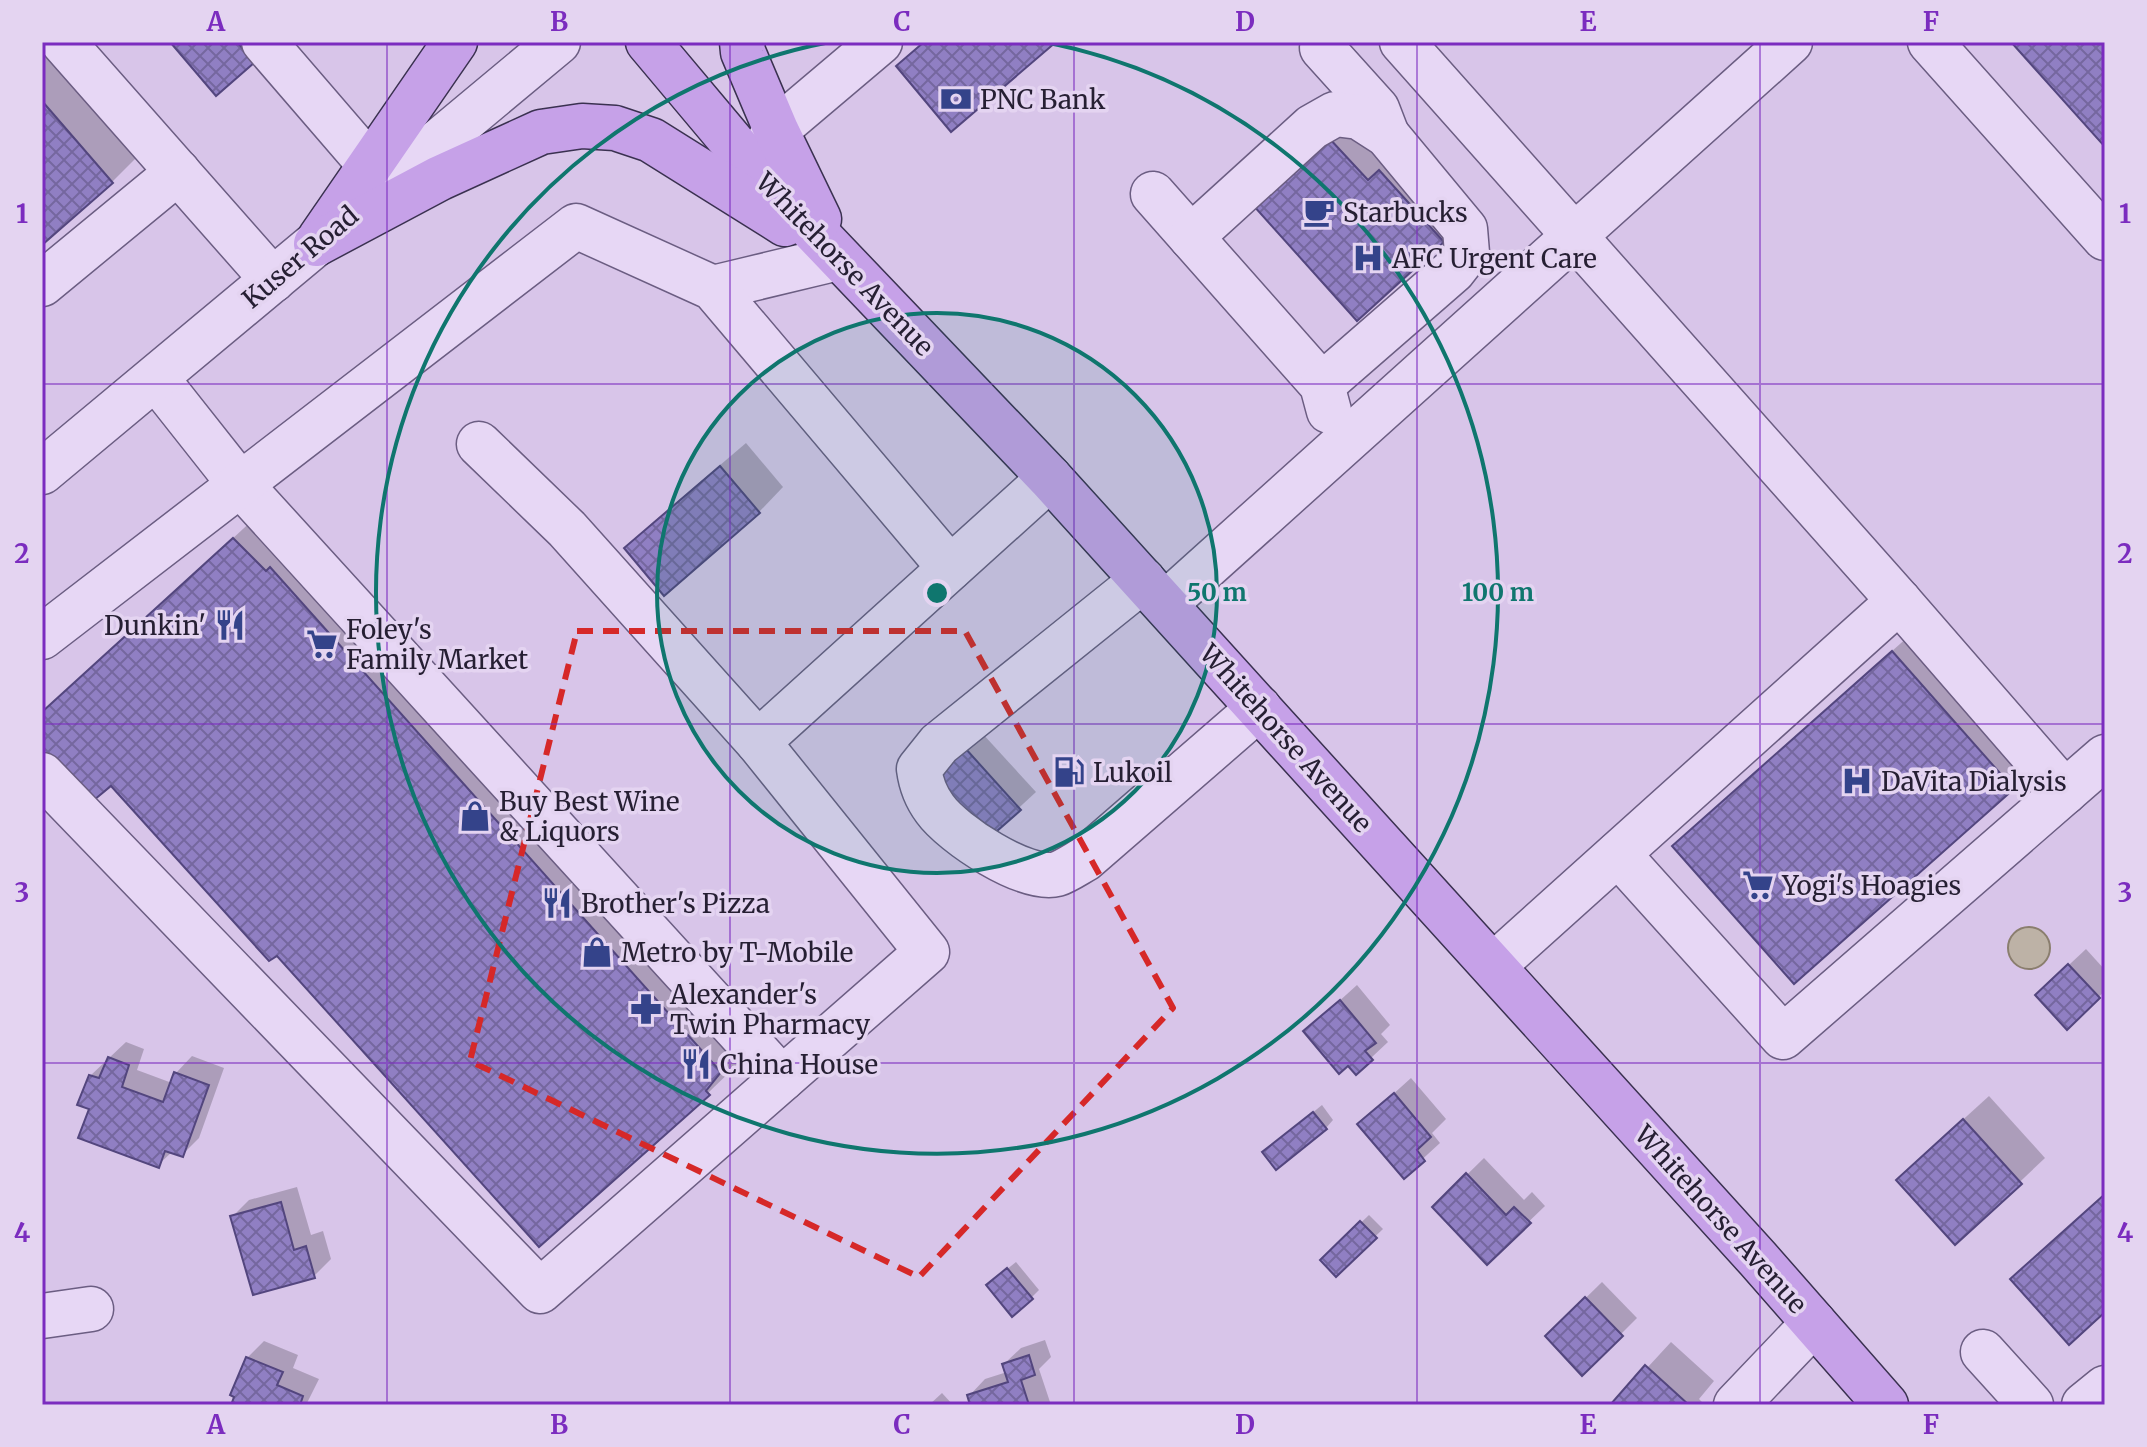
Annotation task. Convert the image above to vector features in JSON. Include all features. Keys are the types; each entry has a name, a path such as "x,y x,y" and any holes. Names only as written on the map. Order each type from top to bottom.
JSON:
{"main road":[{"path":"316,244 455,42"},
{"name":"Whitehorse Avenue","path":"648,42 753,167 1050,478 1886,1405"},
{"path":"742,42 743,52 776,130 838,258"},
{"path":"316,244 440,178 541,132 582,126 615,128 651,140 838,258"}],"street":[{"path":"63,42 273,280"},
{"path":"264,42 370,165"},
{"name":"Kuser Road","path":"42,472 558,42"},
{"path":"753,167 776,130 880,42"},
{"path":"1402,42 2065,792"},
{"path":"1259,708 1085,859 1056,874 1035,872 1002,862 960,833 935,810 921,785 919,769 939,744 1154,592 1339,446 1790,42"},
{"path":"1930,42 2105,238"},
{"path":"1322,48 1377,109 1387,135"},
{"path":"1191,237 1312,127 1335,114 1359,117 1387,135 1465,229 1467,253 1453,271 1322,385"},
{"path":"42,284 178,172"},
{"path":"1153,194 1322,385 1339,446"},
{"path":"42,637 576,226 713,288 950,568"},
{"path":"713,288 838,258"},
{"path":"156,378 239,483 782,1079"},
{"path":"42,775 540,1291 927,952 758,742 567,529 479,444"},
{"path":"758,742 1050,478"},
{"path":"1493,966 1899,601"},
{"path":"1618,854 1783,1037 2105,757"},
{"path":"42,1316 91,1309"},
{"path":"1736,1405 1814,1323"},
{"path":"1983,1352 2031,1405"},
{"path":"2084,1405 2105,1388"}],"highlighted area":[{"path":"577,631 965,631 1173,1008 919,1277 470,1061"}],"shaded area":[{"path":"2029,927 2044,933 2050,948 2044,963 2029,969 2014,963 2008,948 2014,933"}],"building":[{"path":"170,42 237,42 255,62 216,96"},
{"name":"PNC Bank","path":"924,42 1056,42 951,132 896,66"},
{"path":"2011,42 2105,42 2105,147"},
{"path":"42,101 113,183 42,245"},
{"path":"1328,137 1368,180 1379,170 1444,242 1357,321 1253,205"},
{"path":"720,466 760,513 664,596 624,548"},
{"path":"233,538 266,571 270,567 721,1072 706,1091 710,1095 539,1247 277,956 269,961 111,786 88,805 42,758 42,712"},
{"path":"1892,651 2014,789 1794,984 1672,846"},
{"path":"965,748 1021,810 981,845 926,783"},
{"path":"2068,964 2100,998 2067,1030 2035,995"},
{"path":"1340,1000 1376,1043 1365,1051 1373,1060 1356,1075 1348,1066 1339,1074 1303,1031"},
{"path":"108,1057 129,1065 122,1087 163,1102 174,1072 209,1085 183,1157 165,1151 159,1168 78,1138 89,1109 77,1105 89,1075 99,1078"},
{"path":"1394,1093 1431,1137 1417,1150 1425,1161 1404,1179 1357,1124"},
{"path":"1313,1112 1327,1129 1276,1170 1262,1152"},
{"path":"1963,1119 2022,1184 1955,1245 1896,1180"},
{"path":"1466,1173 1506,1215 1514,1207 1531,1223 1487,1265 1432,1207"},
{"path":"2105,1194 2105,1312 2069,1345 2010,1279"},
{"path":"281,1202 294,1250 306,1246 315,1278 253,1295 230,1216"},
{"path":"1360,1221 1377,1238 1336,1277 1320,1260"},
{"path":"1007,1268 1033,1299 1012,1317 986,1285"},
{"path":"1585,1297 1623,1336 1582,1376 1545,1336"},
{"path":"1029,1355 1035,1375 1021,1380 1029,1405 970,1405 967,1395 1008,1382 1002,1364"},
{"path":"246,1357 283,1372 277,1385 303,1396 300,1405 231,1405 234,1397 230,1395"},
{"path":"1645,1365 1689,1405 1610,1405"}],"place":[{"name":"PNC Bank","path":"956,99"},
{"name":"Starbucks","path":"1319,212"},
{"name":"AFC Urgent Care","path":"1368,258"},
{"name":"Dunkin'","path":"230,625"},
{"name":"Foley's Family Market","path":"322,644"},
{"name":"Lukoil","path":"1069,772"},
{"name":"DaVita Dialysis","path":"1857,781"},
{"name":"Buy Best Wine & Liquors","path":"475,816"},
{"name":"Yogi's Hoagies","path":"1758,885"},
{"name":"Brother's Pizza","path":"557,903"},
{"name":"Metro by T-Mobile","path":"597,952"},
{"name":"Alexander's Twin Pharmacy","path":"646,1009"},
{"name":"China House","path":"696,1064"}]}
